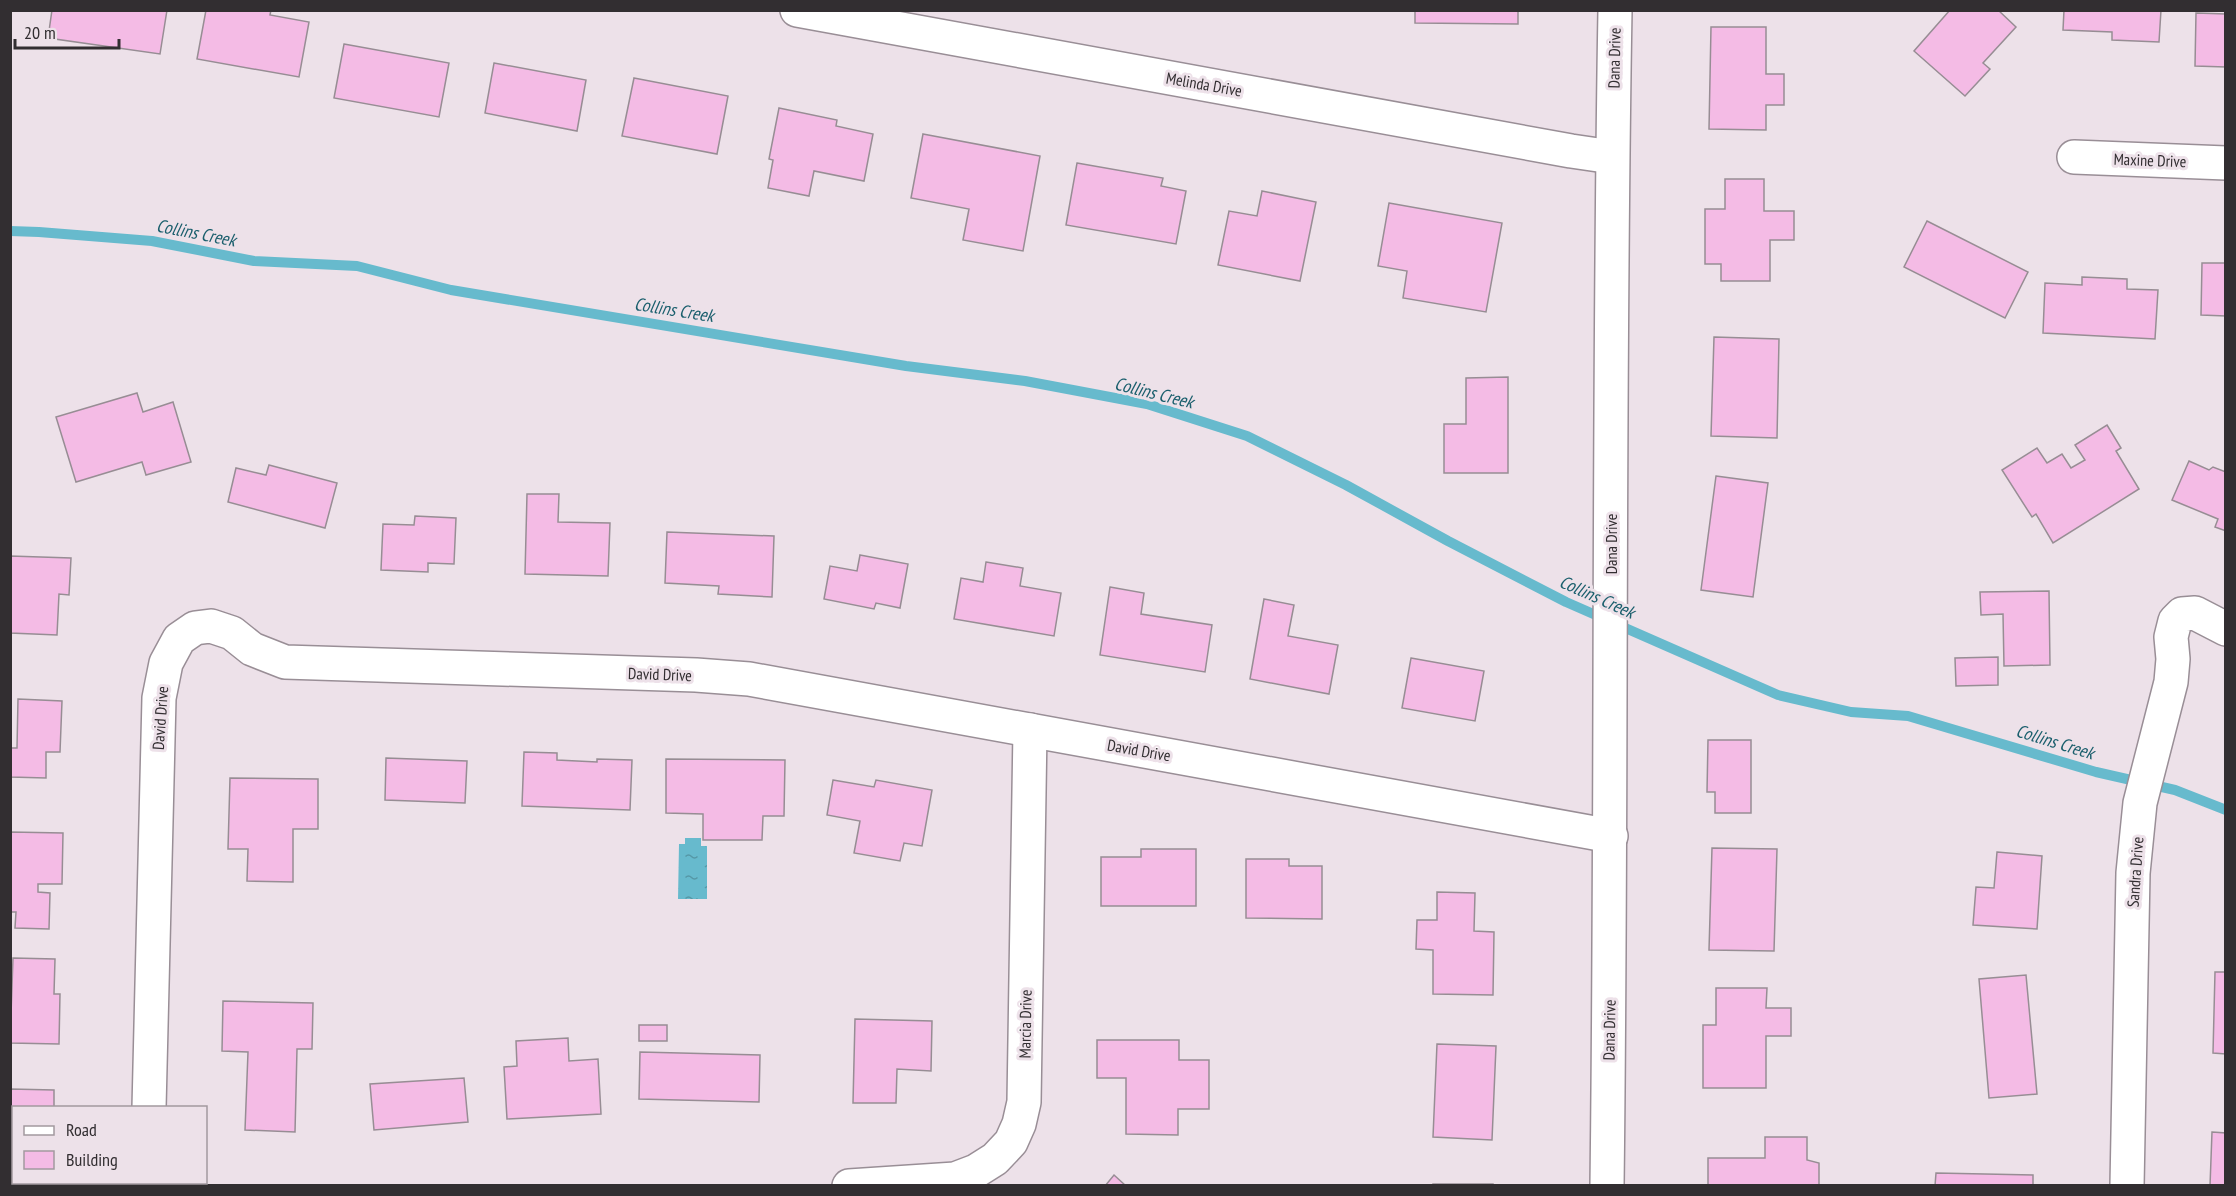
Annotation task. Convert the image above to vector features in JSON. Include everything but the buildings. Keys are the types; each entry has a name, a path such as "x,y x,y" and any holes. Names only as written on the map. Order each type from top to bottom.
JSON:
{"street":[{"name":"Melinda Drive","path":"797,10 1570,151 1612,156"},
{"name":"Dana Drive","path":"1607,1185 1612,638 1612,156 1615,10"},
{"name":"Maxine Drive","path":"2074,157 2226,163"},
{"name":"Sandra Drive","path":"2127,1185 2133,873 2140,803 2171,682 2173,659 2171,637 2175,621 2182,614 2195,613 2226,629"},
{"name":"David Drive","path":"149,1106 159,698 166,663 180,639 195,628 211,627 232,633 252,650 285,662 696,675 749,679 1611,836"},
{"name":"Marcia Drive","path":"849,1185 955,1179 976,1171 994,1159 1011,1142 1019,1124 1024,1102 1030,730"}],"water":[{"path":"685,838 701,838 701,846 707,846 707,899 678,899 679,844 685,844"}],"waterway":[{"name":"Collins Creek","path":"10,231 152,241 254,261 357,266 451,290 906,366 1025,381 1147,404 1247,436 1346,485 1566,602 1778,695 1851,712 1908,716 2096,772 2175,790 2226,810"}]}
